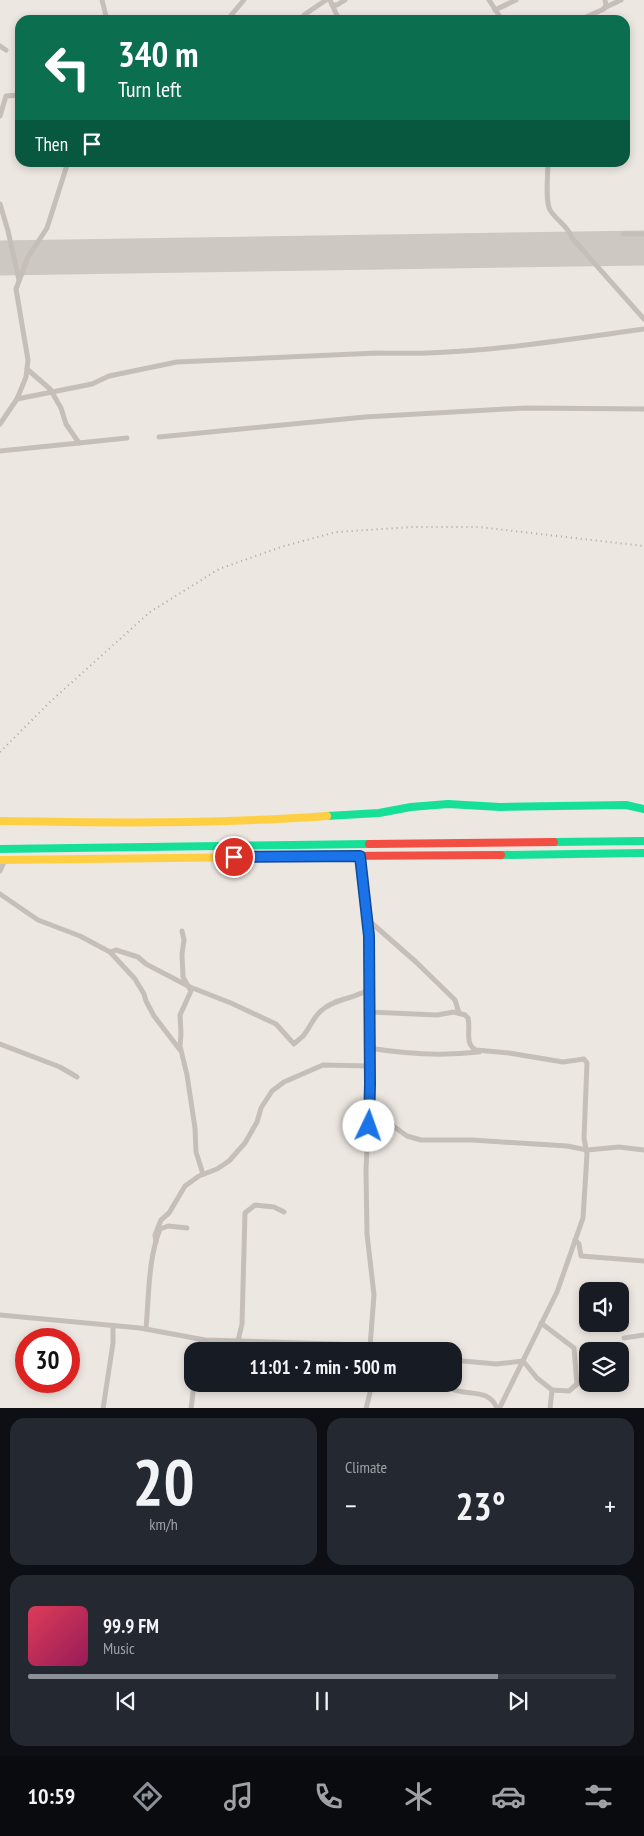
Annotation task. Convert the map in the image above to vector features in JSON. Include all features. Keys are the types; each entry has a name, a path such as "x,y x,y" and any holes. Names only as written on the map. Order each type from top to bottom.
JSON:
{"main road":[{"path":"0,821 142,823 272,820 379,813 411,807 448,804 500,807 626,805 644,809"},
{"path":"0,849 644,841"},
{"path":"3,860 644,853"}],"street":[{"path":"102,0 106,15"},
{"path":"231,15 244,0"},
{"path":"305,15 326,0"},
{"path":"331,2 337,5 345,0"},
{"path":"489,0 498,15"},
{"path":"495,10 516,0"},
{"path":"604,9 606,5 605,0"},
{"path":"590,15 621,0"},
{"path":"331,2 337,15"},
{"path":"0,46 6,50"},
{"path":"0,116 3,96"},
{"path":"0,424 17,399 26,377 27,369 28,360 16,289 28,257 47,228 66,167"},
{"path":"548,167 547,200 549,210 644,319"},
{"path":"0,204 19,281"},
{"path":"623,234 644,234"},
{"path":"17,399 92,384 109,376 176,362 500,349 644,330"},
{"path":"27,369 51,392 62,408 66,424 79,443"},
{"path":"159,437 365,417 525,408 644,409"},
{"path":"0,451 128,438"},
{"path":"360,856 367,919 369,976 370,1107 366,1170 367,1234 374,1288 374,1342"},
{"path":"0,871 3,860"},
{"path":"0,894 38,920 80,936 110,952 135,979 154,1016 180,1050"},
{"path":"367,919 416,962 455,1000 459,1013"},
{"path":"182,931 184,940 182,954 183,977 191,991 180,1015 180,1050 187,1074 195,1128 196,1152 203,1174"},
{"path":"110,952 116,950 138,957 146,964 190,987 231,1003 276,1024 294,1044 304,1035 322,1009 366,990 369,976"},
{"path":"369,1012 437,1015 459,1013 468,1018 470,1046 476,1050 509,1053 563,1062 584,1059 587,1072 583,1218 567,1266 557,1292 498,1408 484,1394 462,1391"},
{"path":"0,1044 60,1067 77,1078"},
{"path":"369,1048 405,1053 458,1054 484,1051"},
{"path":"156,1242 155,1234 160,1220 169,1213 185,1186 203,1174 217,1169 229,1161 245,1143 257,1122 261,1108 272,1091 284,1082 323,1066 370,1066"},
{"path":"370,1107 382,1107 388,1114 391,1124 396,1129 407,1136 421,1140 472,1140 586,1149 620,1147 644,1150"},
{"path":"238,1341 242,1324 245,1213 255,1206 274,1207 284,1212"},
{"path":"146,1328 150,1275 160,1230 168,1226 187,1228"},
{"path":"576,1240 579,1244 581,1256 644,1261"},
{"path":"0,1315 146,1328 201,1340 300,1342"},
{"path":"523,1361 537,1378 552,1390 569,1391 577,1384 574,1348 541,1323"},
{"path":"103,1408 113,1344 113,1326"},
{"path":"624,1338 644,1335"},
{"path":"462,1361 496,1364 523,1361"},
{"path":"550,1408 552,1390"},
{"path":"191,1408 193,1392"},
{"path":"366,1408 370,1392"}],"runway":[{"path":"0,258 644,248"}],"railway":[{"path":"0,752 50,702 150,612 219,569 281,547 336,532 413,527 479,527 644,546"}],"traffic: fast":[{"path":"327,816 379,813 411,807 448,804 500,807 626,805 644,809"},
{"path":"554,842 644,841"},
{"path":"0,849 369,844"},
{"path":"501,855 644,853"}],"traffic: slow":[{"path":"0,821 164,822 327,816"},
{"path":"0,860 334,856"}],"traffic: jam":[{"path":"369,844 554,842"},
{"path":"334,856 501,855"}],"route":[{"path":"234,857 360,856 369,936 369,1126"}]}
